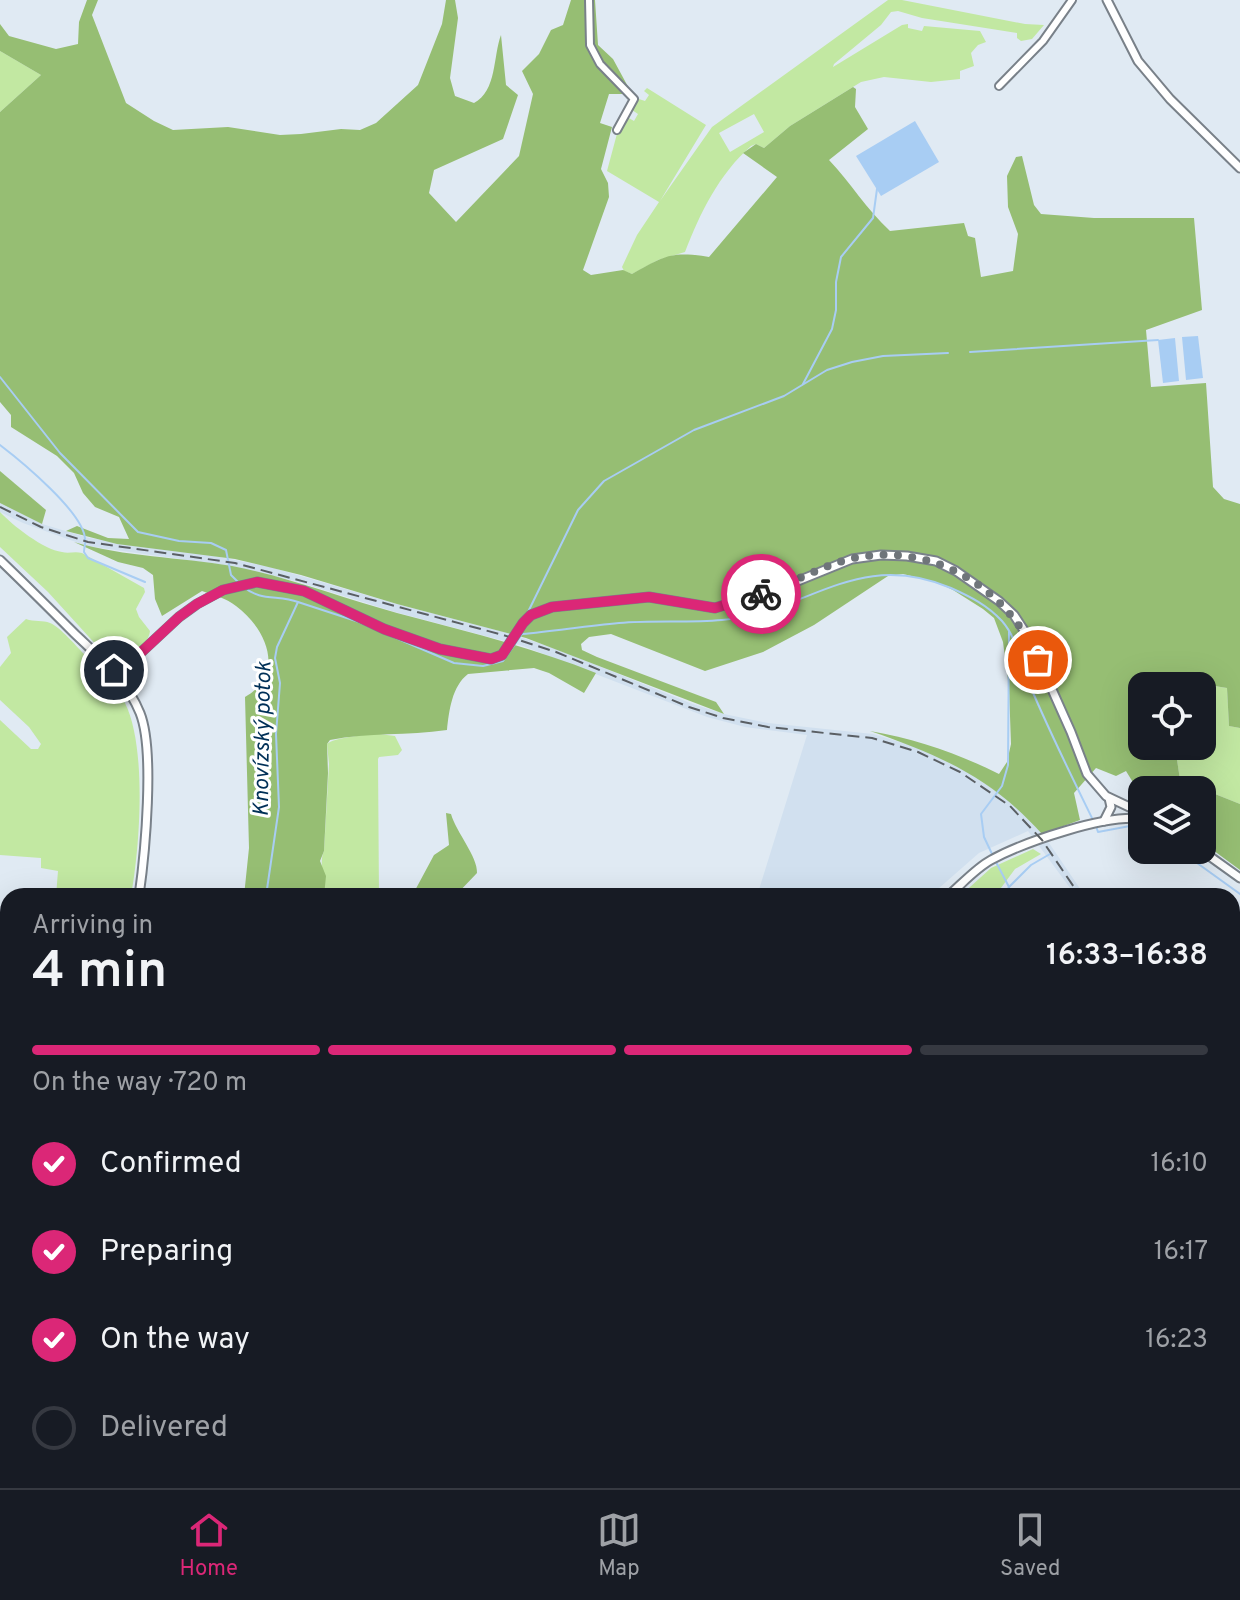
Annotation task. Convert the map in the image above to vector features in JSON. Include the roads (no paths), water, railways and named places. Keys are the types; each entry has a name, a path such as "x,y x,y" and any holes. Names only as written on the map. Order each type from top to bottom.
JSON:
{"street":[{"path":"589,0 590,45 600,64 634,99 617,130"},
{"path":"999,86 1043,41 1072,0"},
{"path":"1107,0 1138,61 1170,99 1240,168"},
{"path":"114,670 135,658 197,604 223,590 257,582 304,591 384,629 440,649 491,659 502,655 531,615 552,607 649,597 715,608 788,585 852,559 881,555 907,556 936,561 956,571 1014,615 1029,638 1087,774 1109,798 1128,808"},
{"path":"0,560 114,670 130,692 141,716 147,743 148,776 140,888"},
{"path":"1102,822 1111,807 1109,798"},
{"path":"957,888 988,861 1018,848 1102,822 1128,818"},
{"path":"1216,861 1240,878"}],"water":[{"path":"915,121 939,162 881,196 856,156"},
{"path":"1198,336 1203,378 1186,380 1182,337"},
{"path":"1175,338 1179,381 1163,383 1158,340"}],"waterway":[{"path":"803,384 832,329 841,257 873,218 877,189"},
{"path":"970,352 1158,340"},
{"path":"527,614 578,510 604,481 694,430 784,396 827,370 883,356 948,353"},
{"name":"Knovízský potok","path":"0,377 60,453 138,532 179,541 211,543 226,550 231,575 239,583"},
{"path":"0,445 50,488 74,516 82,528 84,552 88,558 145,582"},
{"path":"298,602 359,622 454,663 483,666 503,661 522,634 619,623 722,620 753,615 860,578 888,575 918,578 972,598 991,610 1007,627 1042,713 1093,820"},
{"name":"Knovízský potok","path":"244,587 263,596 298,602 275,658 280,683 276,734 279,807 267,888"},
{"path":"993,856 984,837 981,814 1002,786 1008,765 1009,632"},
{"path":"1096,826 1098,832 1128,826"},
{"path":"1009,887 1031,865 1050,854"},
{"path":"996,862 1008,888"},
{"path":"1198,864 1232,888"}],"railway":[{"path":"0,507 41,527 88,542 235,563 503,635 556,652 723,718 768,727 872,738 918,752 960,772 1010,806 1042,840 1075,888"}]}
